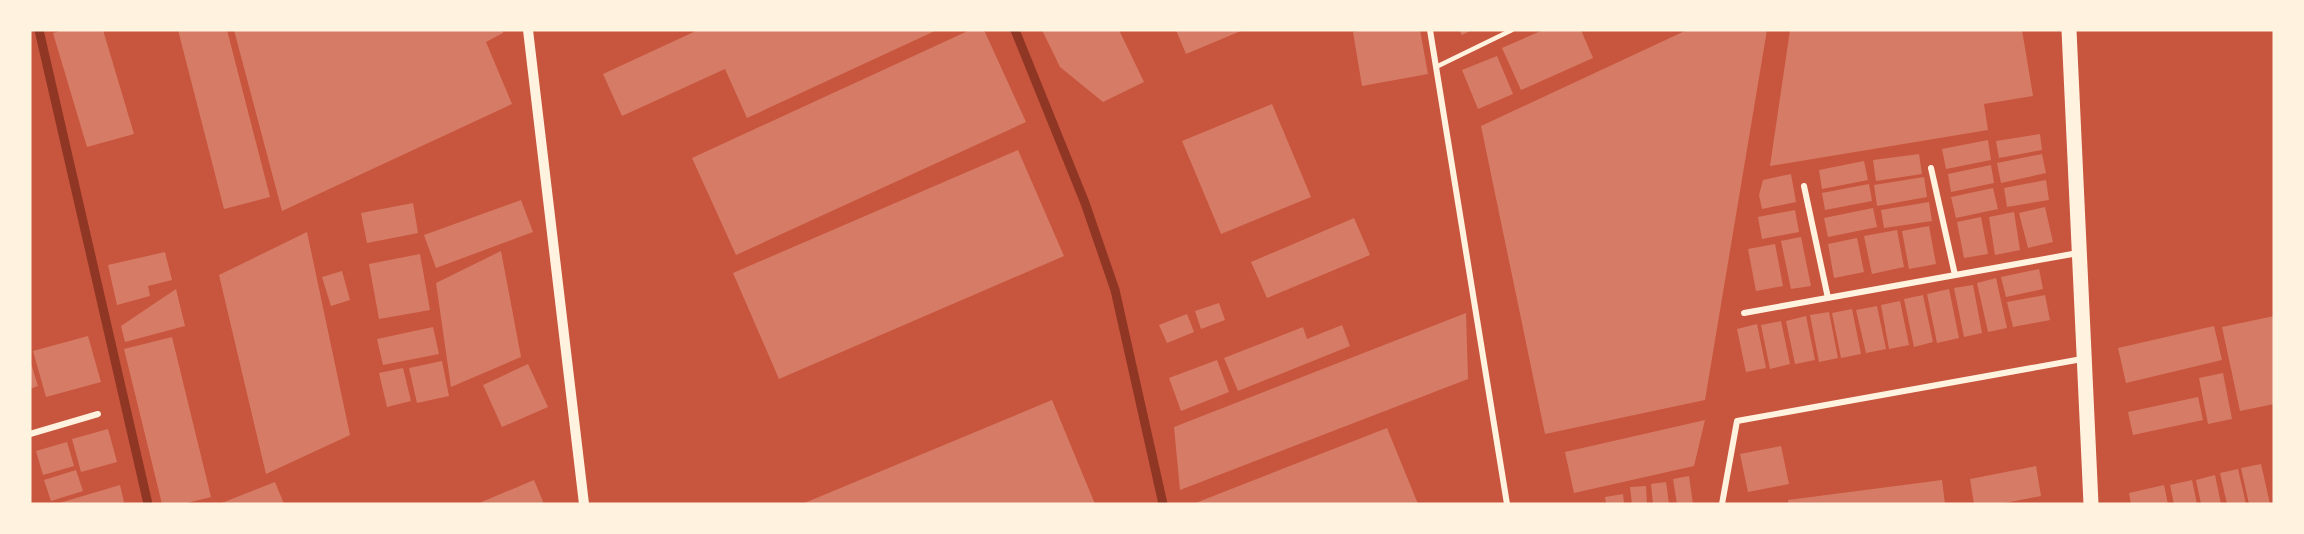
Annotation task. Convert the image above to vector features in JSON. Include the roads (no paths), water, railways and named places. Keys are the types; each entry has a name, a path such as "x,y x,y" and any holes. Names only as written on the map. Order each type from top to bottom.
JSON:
{"main road":[{"path":"2069,30 2082,359 2091,504"}],"street":[{"path":"528,30 584,504"},
{"path":"1430,30 1507,504"},
{"path":"1931,168 1955,275"},
{"path":"1804,186 1828,298"},
{"path":"1744,313 2079,252"},
{"path":"1722,504 1737,421 2082,359"},
{"path":"30,434 98,414"}],"lane":[{"path":"1436,67 1512,30"}],"waterway":[{"path":"39,30 148,504"},
{"path":"1015,30 1085,203 1115,290 1163,504"}]}
